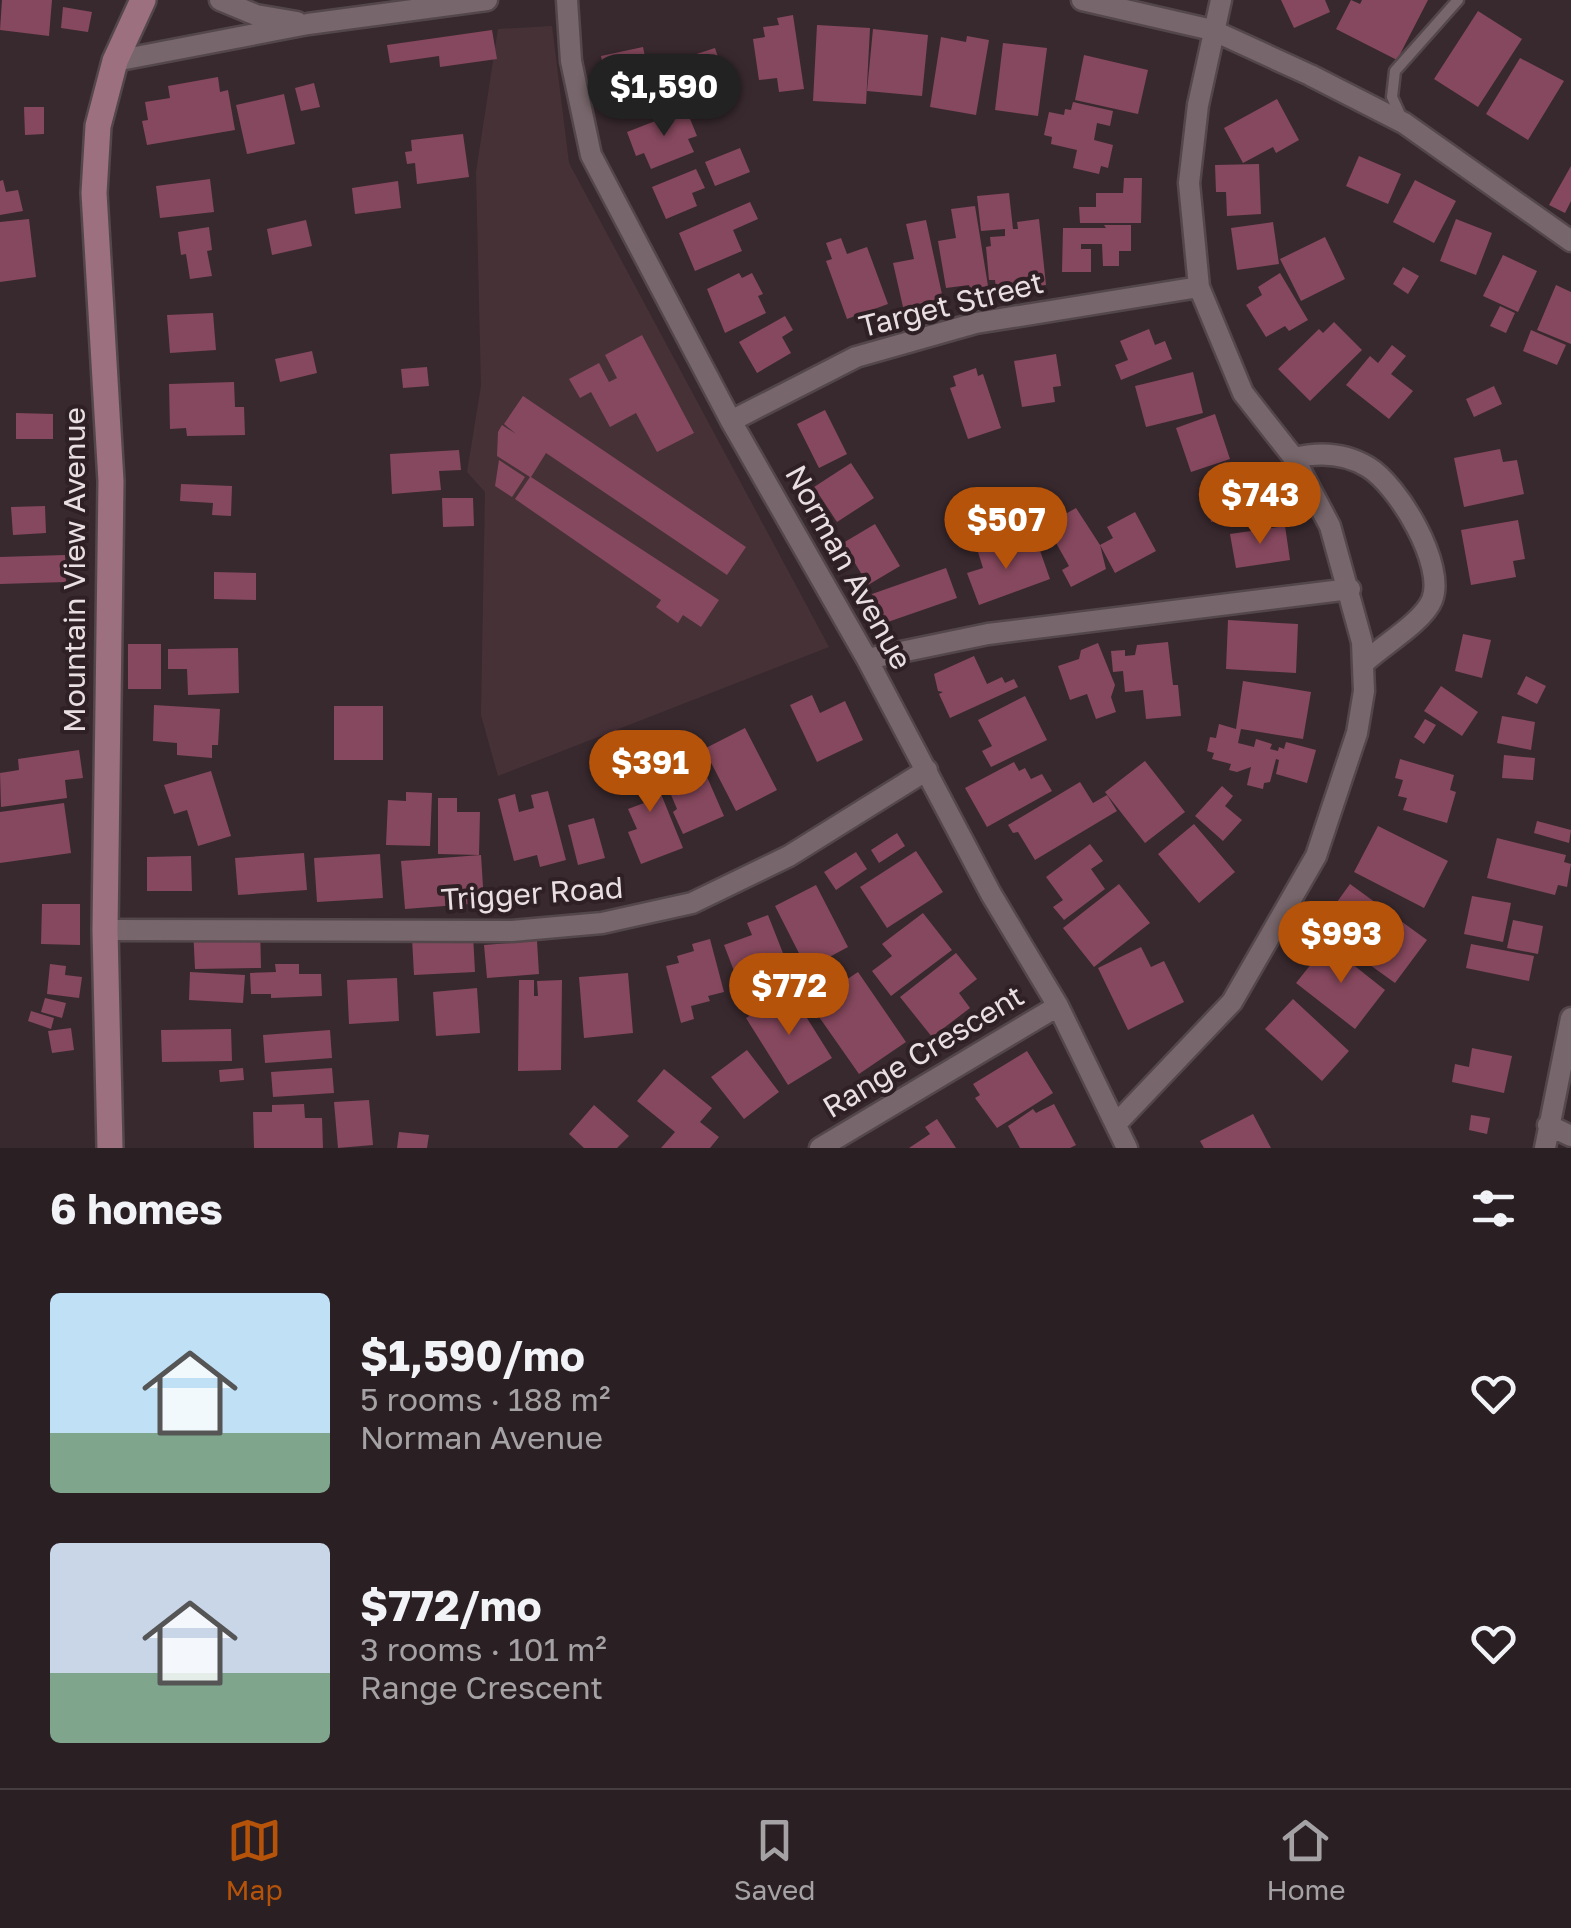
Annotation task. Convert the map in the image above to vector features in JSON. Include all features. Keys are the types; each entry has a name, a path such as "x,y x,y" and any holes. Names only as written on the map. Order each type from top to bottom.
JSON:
{"main road":[{"name":"Mountain View Avenue","path":"110,1148 104,930 111,482 94,193 98,126 114,61 143,0"}],"street":[{"path":"220,0 256,14 308,24"},
{"path":"114,61 308,24 487,0"},
{"name":"Norman Avenue","path":"567,0 571,61 592,156 731,420 867,659 991,894 1058,1006 1128,1148"},
{"path":"1082,0 1212,30 1404,123 1571,241"},
{"path":"1116,1124 1232,1002 1316,856 1358,733 1364,691 1365,662 1350,590 1330,526 1294,458 1244,394 1198,287 1189,184 1198,105 1221,0"},
{"name":"Target Street","path":"731,420 856,357 976,323 1198,287"},
{"path":"1294,458 1316,452 1369,467 1391,487 1432,562 1432,599 1422,615 1365,662"},
{"path":"867,659 988,634 1350,590"},
{"name":"Trigger Road","path":"104,930 512,931 602,923 692,903 789,856 926,770"},
{"name":"Range Crescent","path":"820,1148 1058,1006"},
{"path":"1544,1148 1571,1018"},
{"path":"1548,1125 1571,1136"}],"lane":[{"path":"1404,123 1392,98 1394,72 1458,0"}],"shaded area":[{"path":"552,26 569,163 829,647 498,776 481,715 485,492 467,472 481,386 476,172 498,29"}],"building":[{"path":"2,0 52,0 49,36 0,30"},
{"path":"1281,0 1325,0 1330,12 1294,28"},
{"path":"1351,0 1360,4 1362,0 1428,0 1397,60 1336,29"},
{"path":"63,7 92,12 88,32 61,28"},
{"path":"1478,11 1522,39 1478,107 1434,79"},
{"path":"793,15 804,89 779,92 777,78 759,80 753,39 765,37 763,27 779,25 777,18"},
{"path":"817,25 870,28 866,104 813,101"},
{"path":"873,29 928,35 922,96 867,91"},
{"path":"492,30 497,59 440,67 439,56 390,63 387,45"},
{"path":"967,36 989,40 976,115 930,107 941,37 966,42"},
{"path":"1003,43 1047,48 1038,116 995,110"},
{"path":"643,47 647,66 605,75 601,56"},
{"path":"715,48 725,79 709,84 714,97 652,117 638,73"},
{"path":"1084,55 1148,70 1138,114 1075,100"},
{"path":"1520,58 1564,81 1528,140 1486,114"},
{"path":"218,77 220,92 228,90 235,130 147,145 142,121 148,120 145,102 170,98 168,86"},
{"path":"314,83 320,107 301,111 295,88"},
{"path":"284,94 295,144 247,154 236,105"},
{"path":"1277,99 1299,140 1276,153 1273,147 1243,163 1224,128"},
{"path":"1073,102 1113,111 1110,126 1097,123 1094,140 1113,145 1108,168 1101,166 1099,174 1073,168 1077,150 1051,144 1052,137 1044,135 1049,112 1064,115"},
{"path":"24,107 44,107 44,134 25,135"},
{"path":"686,109 697,136 688,139 694,152 651,169 644,153 636,156 627,132"},
{"path":"463,134 469,177 417,184 415,163 407,164 405,152 412,151 411,140"},
{"path":"740,148 750,172 715,186 705,162"},
{"path":"1359,156 1401,174 1388,204 1346,186"},
{"path":"1259,164 1261,214 1227,216 1226,192 1216,192 1215,165"},
{"path":"1571,166 1571,201 1565,213 1549,205"},
{"path":"696,169 705,188 692,193 697,206 666,219 652,187"},
{"path":"1124,178 1142,178 1141,223 1080,223 1079,207 1096,207 1096,193 1123,193"},
{"path":"210,179 214,212 160,218 156,186"},
{"path":"3,180 6,192 18,190 23,211 0,215"},
{"path":"1415,180 1456,201 1434,243 1393,222"},
{"path":"398,181 401,208 355,214 352,188"},
{"path":"1009,193 1013,229 1018,229 1017,222 1039,219 1046,285 996,290 995,280 989,280 986,247 991,246 990,237 1005,236 1005,229 981,231 977,196"},
{"path":"750,202 758,219 733,230 742,251 695,271 679,233"},
{"path":"975,206 989,292 971,295 969,285 946,288 938,241 956,238 951,209"},
{"path":"29,219 36,277 0,282 0,222"},
{"path":"1456,219 1492,233 1476,275 1440,261"},
{"path":"306,220 312,246 272,255 267,229"},
{"path":"926,220 943,299 903,307 893,263 914,259 906,224"},
{"path":"1273,222 1279,264 1237,270 1231,228"},
{"path":"1104,225 1131,225 1131,251 1119,251 1119,266 1103,266 1102,244 1081,244 1081,249 1091,249 1091,272 1062,272 1063,228 1106,228"},
{"path":"209,227 212,250 207,251 212,276 190,279 178,232"},
{"path":"1325,237 1345,279 1301,301 1280,259"},
{"path":"841,238 847,254 867,247 888,304 847,319 826,261 832,259 826,243"},
{"path":"1503,255 1537,271 1518,312 1483,296"},
{"path":"1403,267 1419,276 1408,294 1393,284"},
{"path":"739,273 742,278 752,273 763,294 758,296 766,313 725,333 707,289"},
{"path":"1280,273 1308,320 1289,331 1285,326 1266,337 1246,305 1262,295 1258,287"},
{"path":"1556,285 1571,292 1571,344 1537,330"},
{"path":"1500,306 1515,313 1506,333 1490,326"},
{"path":"213,313 216,350 170,353 167,315"},
{"path":"785,316 793,330 782,337 791,353 757,373 739,342"},
{"path":"1334,322 1362,350 1310,401 1278,369 1319,329 1323,333"},
{"path":"1149,329 1155,345 1165,341 1172,359 1121,380 1115,365 1128,360 1120,341"},
{"path":"1531,330 1566,345 1557,365 1523,351"},
{"path":"642,335 694,433 657,452 636,413 610,427 591,392 580,398 569,379 599,363 609,382 617,378 605,355"},
{"path":"1392,345 1406,356 1391,374 1413,391 1389,419 1346,385 1370,356 1378,363"},
{"path":"312,351 317,373 280,382 275,359"},
{"path":"1056,354 1061,386 1053,387 1055,402 1022,407 1014,361"},
{"path":"427,367 429,386 403,388 401,369"},
{"path":"976,368 978,376 983,374 1001,428 968,439 950,388 956,386 953,376"},
{"path":"1193,372 1203,413 1146,427 1135,386"},
{"path":"234,382 235,407 244,407 245,435 187,436 186,428 170,429 169,384"},
{"path":"1494,386 1502,404 1474,417 1466,399"},
{"path":"523,396 746,547 727,575 546,453 531,477 719,600 701,627 683,615 678,623 656,607 661,600 515,499 530,477 497,456 498,432 502,425 516,434 504,424"},
{"path":"825,410 847,454 819,468 797,424"},
{"path":"16,413 53,414 53,439 16,439"},
{"path":"1215,414 1230,459 1191,472 1176,428"},
{"path":"1500,449 1503,462 1517,460 1524,494 1464,507 1454,458"},
{"path":"459,450 461,470 439,471 441,490 392,494 390,454"},
{"path":"499,460 525,477 512,497 495,486"},
{"path":"851,463 874,498 837,522 814,487"},
{"path":"1263,472 1269,513 1211,522 1204,481"},
{"path":"181,484 232,486 231,516 212,515 213,503 180,501"},
{"path":"442,498 473,498 474,526 443,527"},
{"path":"45,506 46,533 13,535 11,507"},
{"path":"1076,508 1100,545 1106,569 1071,587 1062,570 1069,566 1046,525"},
{"path":"1135,512 1156,551 1115,573 1100,545 1113,538 1107,527"},
{"path":"1518,520 1525,559 1513,561 1516,577 1471,585 1461,530"},
{"path":"875,524 900,566 868,585 843,543"},
{"path":"1285,526 1290,560 1236,568 1230,534"},
{"path":"1001,540 1007,556 1038,545 1050,579 979,605 967,573 983,568 977,549"},
{"path":"65,555 66,582 0,584 0,557"},
{"path":"946,568 957,598 882,624 872,594"},
{"path":"214,572 256,573 256,600 214,599"},
{"path":"1228,620 1298,624 1296,673 1226,669"},
{"path":"1463,634 1491,640 1482,678 1455,671"},
{"path":"1168,642 1181,716 1146,719 1143,690 1125,692 1123,671 1113,672 1111,651 1125,650 1125,656 1135,655 1137,645"},
{"path":"1098,643 1115,685 1111,697 1116,712 1096,719 1087,694 1070,700 1058,666 1079,659 1081,650"},
{"path":"128,644 161,644 161,689 128,689"},
{"path":"238,648 239,693 188,695 187,669 168,669 168,649"},
{"path":"974,656 987,684 1002,677 1005,683 1014,679 1018,687 950,718 934,674"},
{"path":"1526,676 1546,686 1537,704 1517,694"},
{"path":"1243,681 1311,692 1303,739 1241,729 1238,743 1254,747 1256,739 1272,744 1270,749 1278,751 1279,747 1284,749 1286,742 1316,750 1307,783 1276,774 1276,759 1270,782 1264,783 1263,789 1247,785 1251,767 1237,772 1229,770 1231,764 1212,759 1214,753 1207,751 1219,724 1236,729"},
{"path":"1441,686 1478,712 1462,736 1424,711"},
{"path":"812,695 820,713 845,701 863,740 817,762 790,705"},
{"path":"1025,696 1047,740 991,767 982,751 992,746 978,720"},
{"path":"154,705 220,709 218,745 212,745 212,758 177,755 177,743 153,741"},
{"path":"334,706 383,706 383,760 334,760"},
{"path":"1502,716 1535,722 1531,750 1497,743"},
{"path":"1425,719 1436,725 1424,744 1414,737"},
{"path":"745,728 777,790 736,811 704,749"},
{"path":"687,731 724,816 683,834 661,771 673,766 662,742"},
{"path":"79,750 83,778 65,780 67,798 1,807 0,773 19,770 18,759"},
{"path":"1504,755 1535,758 1533,780 1502,778"},
{"path":"646,757 683,848 641,864 628,832 637,829 628,809 644,803 636,784 624,789 618,773"},
{"path":"1400,759 1454,775 1450,790 1456,792 1447,823 1403,810 1407,798 1398,796 1403,780 1395,778"},
{"path":"1145,761 1185,812 1145,843 1105,792"},
{"path":"1014,762 1019,771 1025,768 1031,779 1042,774 1052,791 987,827 965,788"},
{"path":"211,771 231,836 198,846 187,810 174,814 164,785"},
{"path":"1080,782 1093,803 1107,795 1117,811 1035,860 1018,832 1013,833 1008,825"},
{"path":"1222,786 1233,796 1225,806 1242,820 1223,841 1195,816"},
{"path":"548,791 566,860 540,867 537,855 514,861 498,799 515,794 519,812 534,808 531,795"},
{"path":"406,792 432,793 430,846 386,845 388,800 406,801"},
{"path":"438,798 457,798 457,812 480,812 479,855 438,854"},
{"path":"64,803 71,853 0,863 0,812"},
{"path":"594,818 605,858 578,865 568,825"},
{"path":"1537,821 1571,830 1569,843 1534,833"},
{"path":"1194,824 1235,872 1199,903 1158,854"},
{"path":"1378,826 1448,861 1424,908 1354,872"},
{"path":"897,833 905,846 879,863 871,850"},
{"path":"1497,838 1566,855 1564,862 1571,864 1567,887 1558,885 1555,895 1487,878"},
{"path":"1090,844 1103,861 1091,869 1105,889 1064,920 1053,907 1063,900 1046,877"},
{"path":"916,851 943,892 887,928 860,887"},
{"path":"856,852 867,869 836,890 824,872"},
{"path":"304,853 307,890 238,895 235,858"},
{"path":"380,854 383,898 317,902 314,858"},
{"path":"481,855 484,903 405,909 401,861"},
{"path":"191,856 192,891 147,891 147,857"},
{"path":"1119,884 1150,923 1094,967 1063,928"},
{"path":"1350,884 1427,940 1395,983 1334,939 1352,913 1337,902"},
{"path":"816,885 848,947 807,969 775,906"},
{"path":"1472,896 1511,903 1503,942 1464,934"},
{"path":"42,904 80,904 80,945 41,944"},
{"path":"923,913 952,950 891,996 872,971 892,956 882,944"},
{"path":"768,915 790,971 741,989 724,945 752,935 747,923"},
{"path":"1513,920 1543,926 1538,954 1507,948"},
{"path":"260,926 261,968 195,969 193,928"},
{"path":"473,935 475,972 414,975 412,938"},
{"path":"710,939 724,992 691,1006 694,1019 681,1023 666,966 679,963 677,956 694,951 692,944"},
{"path":"537,941 539,974 487,978 484,945"},
{"path":"1327,944 1385,990 1355,1029 1296,983"},
{"path":"1471,944 1534,956 1529,981 1466,968"},
{"path":"1141,947 1151,967 1164,961 1184,1002 1128,1030 1098,968"},
{"path":"956,953 977,979 959,993 970,1008 932,1037 900,997"},
{"path":"50,964 66,966 65,975 82,977 79,998 47,994"},
{"path":"275,964 299,964 299,974 321,974 322,996 271,998 271,994 251,994 250,973 276,972"},
{"path":"190,972 245,975 243,1003 189,1000"},
{"path":"858,972 906,1042 859,1074 810,1004"},
{"path":"628,973 633,1033 584,1038 579,977"},
{"path":"397,978 399,1021 349,1024 347,980"},
{"path":"519,980 534,980 534,996 538,996 537,981 562,980 561,1070 518,1071"},
{"path":"477,988 480,1033 436,1036 433,992"},
{"path":"790,991 832,1058 788,1085 746,1018"},
{"path":"45,998 66,1003 62,1018 41,1012"},
{"path":"1293,999 1349,1051 1322,1081 1265,1029"},
{"path":"31,1011 54,1018 51,1029 28,1021"},
{"path":"71,1028 74,1050 52,1053 48,1031"},
{"path":"231,1029 232,1061 162,1062 161,1030"},
{"path":"330,1030 332,1058 265,1063 263,1035"},
{"path":"1472,1048 1512,1056 1504,1093 1452,1082 1455,1064 1469,1067"},
{"path":"747,1050 779,1092 744,1119 711,1077"},
{"path":"1027,1051 1053,1093 997,1128 975,1098 980,1095 973,1084"},
{"path":"243,1068 244,1080 220,1082 219,1070"},
{"path":"332,1068 334,1093 273,1097 271,1072"},
{"path":"664,1069 712,1108 700,1122 719,1137 710,1148 661,1148 675,1132 637,1101"},
{"path":"369,1100 373,1145 338,1148 334,1102"},
{"path":"304,1104 305,1118 322,1118 323,1148 254,1148 253,1112 272,1112 272,1105"},
{"path":"1054,1104 1076,1145 1020,1148 1008,1126 1033,1109 1036,1113"},
{"path":"594,1105 629,1136 617,1148 584,1148 569,1134"},
{"path":"1253,1114 1271,1148 1204,1148 1200,1141"},
{"path":"1471,1115 1490,1118 1487,1134 1469,1130"},
{"path":"937,1119 956,1148 909,1148 930,1134 925,1127"},
{"path":"399,1132 429,1135 427,1148 397,1148"}]}
